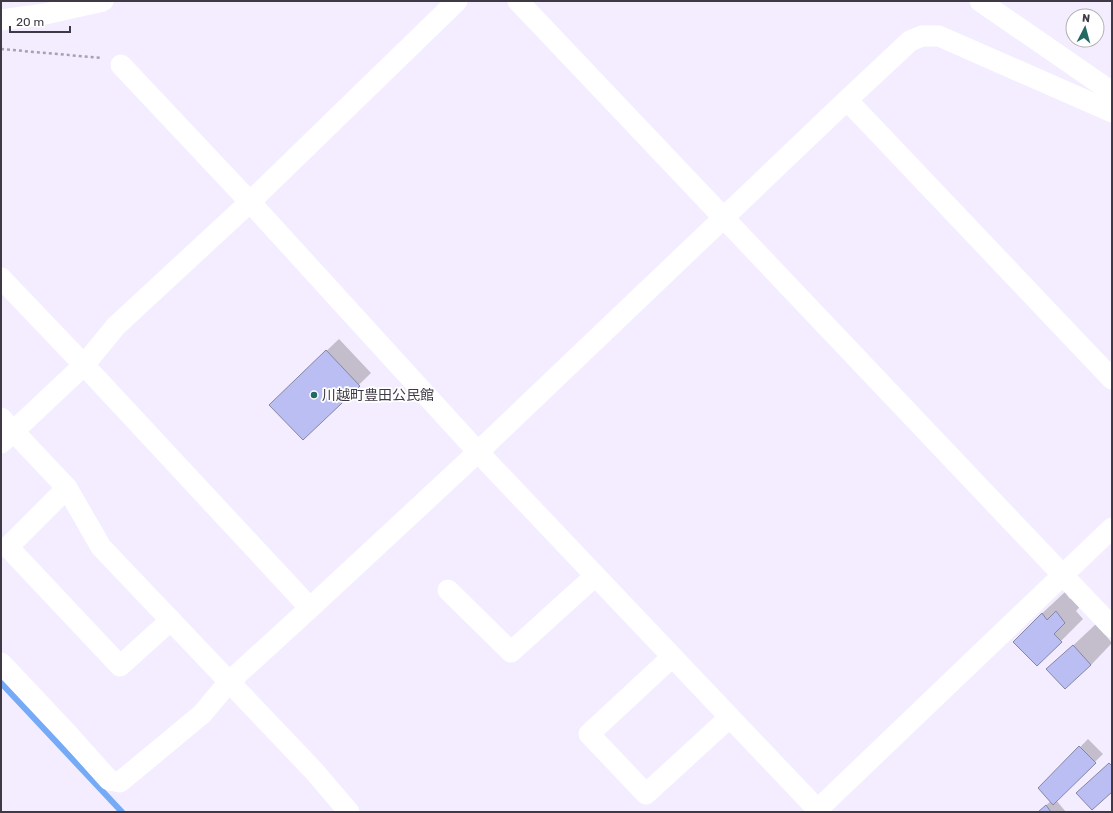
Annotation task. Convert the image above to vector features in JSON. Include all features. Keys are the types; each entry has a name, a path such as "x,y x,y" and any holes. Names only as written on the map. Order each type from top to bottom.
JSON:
{"street":[{"path":"1,20 45,14 103,1"},
{"path":"350,812 314,771 101,547 67,488 5,431 84,365 116,326 250,202 457,1"},
{"path":"518,1 1112,627"},
{"path":"980,1 1112,92"},
{"path":"1,663 109,780 120,782 202,714 229,682 478,452 910,41 922,36 939,36 1112,112"},
{"path":"121,65 250,202 478,452 819,810 1112,528"},
{"path":"847,100 1112,379"},
{"path":"1,278 310,608"},
{"path":"67,488 8,547 120,666 171,620"},
{"path":"448,590 511,652 595,576"},
{"path":"672,657 589,734 646,794 730,717"}],"path":[{"path":"1,49 111,59 121,65"}],"building":[{"name":"川越町豊田公民館","path":"326,350 360,386 303,440 269,405"},
{"path":"1056,611 1065,623 1054,634 1062,642 1037,666 1013,642 1042,613 1047,620"},
{"path":"1073,645 1091,665 1065,689 1046,669"},
{"path":"1079,746 1096,763 1053,805 1038,788"},
{"path":"1109,763 1112,766 1112,792 1092,810 1076,793"},
{"path":"1046,805 1051,812 1038,812"}],"waterway":[{"path":"1,683 122,812"}],"place":[{"name":"川越町豊田公民館","path":"314,395"}]}
